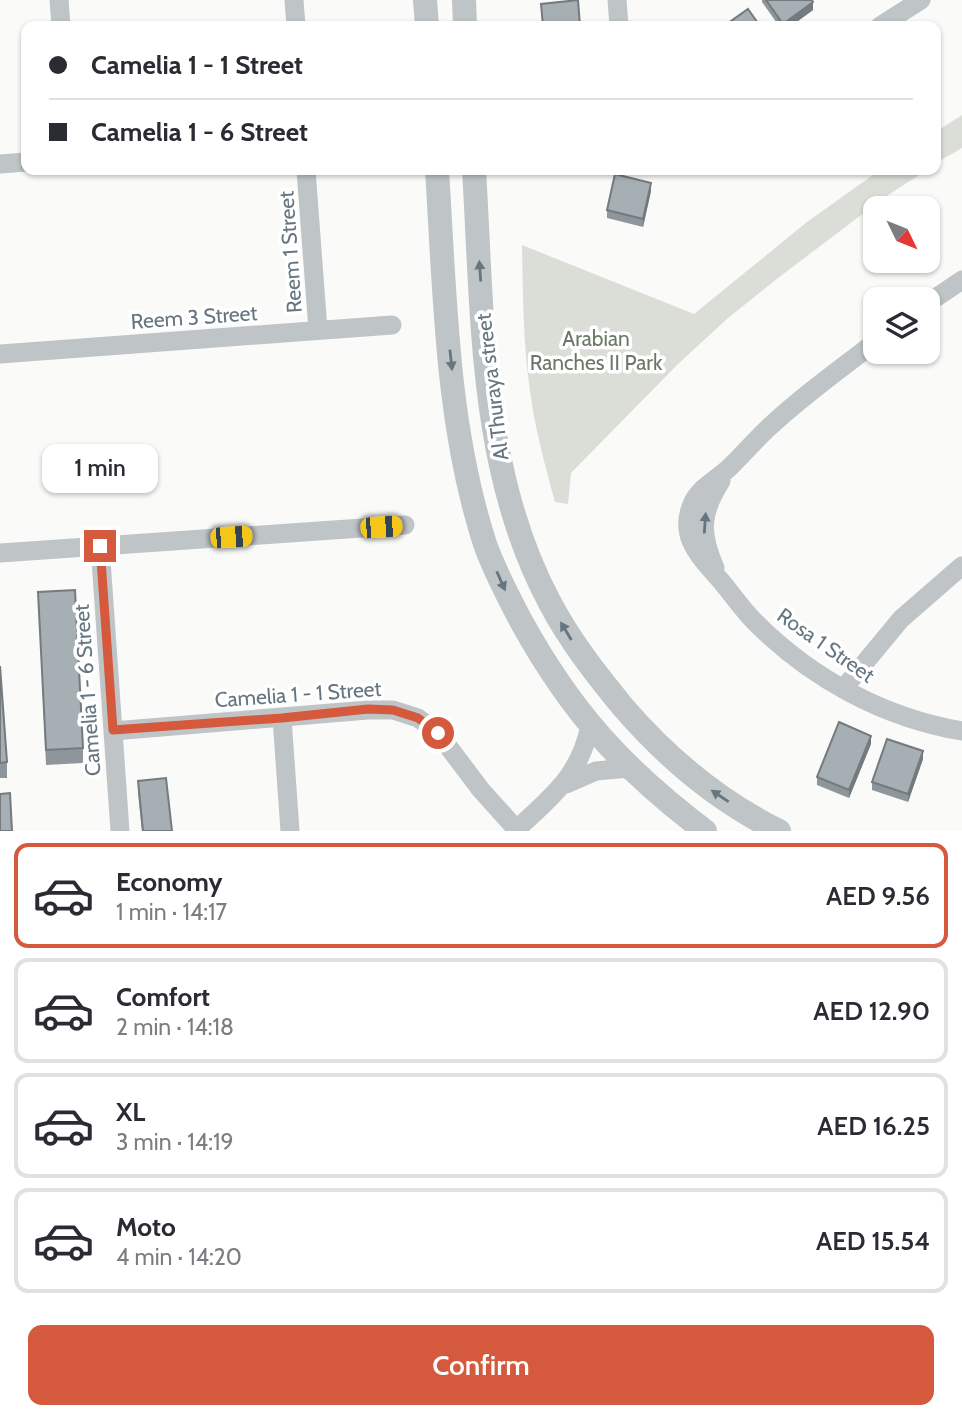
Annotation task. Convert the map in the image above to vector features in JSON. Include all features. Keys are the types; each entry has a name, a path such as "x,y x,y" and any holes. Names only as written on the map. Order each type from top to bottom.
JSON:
{"street":[{"path":"59,0 61,21"},
{"path":"294,0 296,21"},
{"path":"425,0 427,21"},
{"path":"464,0 465,21"},
{"path":"618,0 619,21"},
{"path":"888,21 921,0"},
{"path":"0,164 21,162"},
{"name":"Reem 1 Street","path":"306,175 318,330"},
{"name":"Al Thuraya street","path":"437,175 456,408 473,499 485,545 507,594 560,687 629,768 705,831"},
{"name":"Al Thuraya street","path":"474,175 484,326 497,452 526,551 550,602 580,652 643,729 692,777 779,831"},
{"path":"940,295 962,280"},
{"name":"Reem 3 Street","path":"0,354 392,325"},
{"name":"Rosa 1 Street","path":"863,352 765,431 729,468 709,500 704,526 708,551 722,582 743,609 770,636 843,689 896,714 962,731"},
{"path":"0,553 405,525"},
{"name":"Camelia 1 - 6 Street","path":"100,546 120,831"},
{"path":"843,689 901,620 962,566"},
{"name":"Camelia 1 - 1 Street","path":"113,730 368,709 393,710 418,718 438,733 481,790 517,831"},
{"path":"282,718 290,831"},
{"path":"517,831 565,785 582,757 590,725"},
{"path":"565,785 596,771 629,768"}],"green space":[{"path":"962,115 962,148 941,160 941,129"},
{"name":"Arabian Ranches II Park","path":"873,175 919,175 887,196 863,196 863,214 728,318 678,364 571,473 568,504 555,502 537,433 530,391 522,245 694,314 807,222"}],"building":[{"path":"578,0 580,21 543,21 541,4"},
{"path":"766,0 812,0 813,2 787,21 781,21"},
{"path":"748,9 756,21 731,21"},
{"path":"615,175 651,183 643,219 607,210"},
{"path":"75,590 83,748 46,750 38,592"},
{"path":"0,666 7,762 0,763"},
{"path":"839,722 871,736 849,790 817,777"},
{"path":"887,739 923,751 908,794 872,782"},
{"path":"166,778 172,831 143,831 138,781"},
{"path":"10,793 12,831 0,831 0,794"}],"route":[{"path":"100,546 113,730 368,709 393,710 418,718 438,733"}]}
